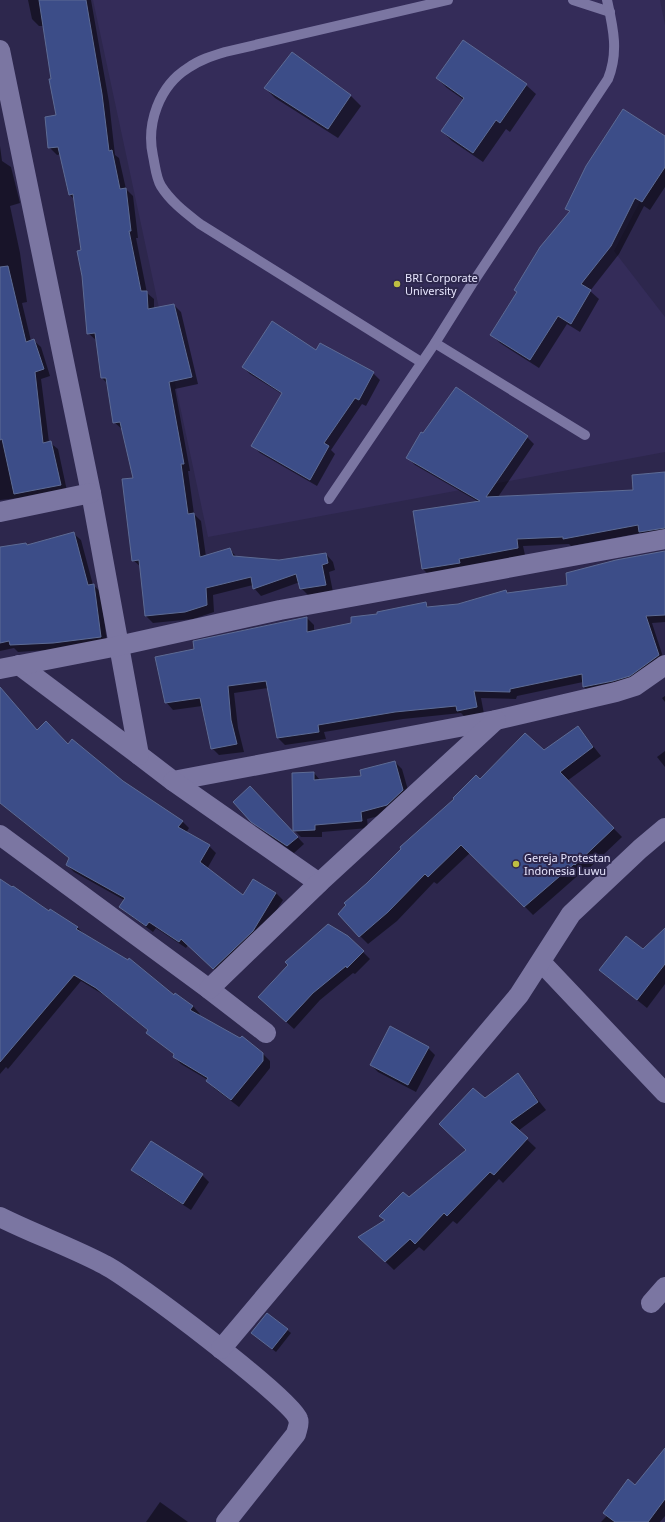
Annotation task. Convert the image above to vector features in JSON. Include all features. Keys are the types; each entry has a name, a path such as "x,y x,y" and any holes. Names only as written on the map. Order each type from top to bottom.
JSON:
{"street":[{"path":"0,50 3,73 91,493 139,754"},
{"path":"0,512 91,493"},
{"path":"10,667 118,646 280,610 665,539"},
{"path":"173,781 496,720 616,692 635,686 665,665"},
{"path":"10,667 139,754 173,781 320,883"},
{"path":"209,989 320,883 496,720"},
{"path":"221,1349 519,995 571,914 640,849 665,828"},
{"path":"0,835 209,989 266,1033"},
{"path":"541,962 665,1093"},
{"path":"0,1217 84,1254 122,1275 221,1349 282,1400 298,1419 296,1434 226,1522"},
{"path":"651,1303 665,1287"}],"lane":[{"path":"421,362 200,224 179,207 160,185 151,147 150,132 158,104 166,90 175,77 198,62 225,52 448,0"},
{"path":"573,0 610,12"},
{"path":"329,499 421,362 436,343 472,284 608,79 614,62 614,29 608,0"},
{"path":"436,343 586,435"}],"shaded area":[{"name":"BRI Corporate University","path":"93,0 660,0 665,25 665,154 614,251 665,317 665,452 208,537"}],"building":[{"path":"39,0 86,0 102,94 109,151 112,150 120,189 126,188 131,231 129,231 141,291 147,291 148,309 174,304 192,377 169,382 184,464 181,464 188,514 194,513 200,557 230,548 233,556 279,560 326,553 328,563 322,565 326,585 300,589 296,574 253,589 251,577 206,588 207,605 185,612 145,616 139,560 132,561 122,479 133,478 120,422 113,423 106,378 101,378 95,333 87,334 82,276 77,251 81,250 73,194 69,195 58,147 48,148 45,117 56,115 49,79 51,79"},
{"path":"463,40 527,84 500,123 496,120 473,153 441,131 464,98 436,78"},
{"path":"292,52 351,95 328,129 264,88"},
{"path":"623,109 665,136 665,167 642,202 635,198 611,246 581,284 591,290 571,324 558,316 530,360 490,335 517,292 514,290 540,247 570,211 565,209 586,166"},
{"path":"8,266 26,342 34,339 44,369 35,372 43,443 51,441 61,485 14,494 2,439 0,440 0,267"},
{"path":"272,321 316,350 320,343 374,372 359,400 355,398 324,443 329,446 310,480 251,446 282,393 242,367"},
{"path":"456,387 528,436 486,497 633,490 632,475 665,472 665,528 639,532 638,525 563,539 563,537 517,539 518,548 459,559 460,563 422,569 413,511 480,501 406,458 421,432 423,433"},
{"path":"74,532 88,585 94,584 101,637 53,643 10,645 9,641 0,643 0,547 26,543 27,545"},
{"path":"665,551 665,615 646,616 659,655 630,676 583,687 582,674 510,689 510,692 474,691 477,707 457,711 456,706 395,712 318,725 319,732 277,738 266,681 228,686 231,720 237,744 211,749 200,698 165,703 155,657 194,649 193,641 307,617 307,632 351,623 351,617 377,614 377,612 426,602 427,607 458,604 506,590 507,593 567,585 566,573 616,560"},
{"path":"0,687 37,730 46,721 68,744 72,739 123,781 183,821 178,827 210,845 200,862 243,895 253,879 276,893 253,931 213,969 181,939 179,942 149,922 146,926 119,907 125,898 66,865 69,858 0,803"},
{"path":"578,726 593,747 560,772 614,828 575,865 574,864 524,907 461,845 428,877 425,874 388,912 359,937 338,914 346,905 344,903 367,883 401,849 400,847 454,799 453,798 476,775 480,779 525,733 544,750"},
{"path":"395,761 403,790 387,805 361,812 362,821 315,825 315,830 293,831 292,773 314,772 314,780 361,776 360,770"},
{"path":"250,786 298,837 287,846 251,822 233,802"},
{"path":"0,879 12,887 13,886 49,911 50,909 78,927 76,929 128,960 129,958 174,995 175,993 193,1006 190,1010 240,1038 242,1036 263,1053 263,1061 231,1100 206,1081 208,1078 173,1057 174,1054 146,1033 148,1030 96,988 74,975 0,1062"},
{"path":"328,924 348,936 364,951 347,968 346,966 313,993 286,1022 258,997 288,965 285,962"},
{"path":"665,928 665,964 637,1000 599,970 626,936 643,949"},
{"path":"390,1026 429,1047 408,1085 370,1065"},
{"path":"518,1073 538,1102 510,1122 528,1138 494,1175 490,1172 447,1216 444,1213 415,1244 410,1239 385,1262 358,1237 385,1220 379,1216 403,1192 409,1197 466,1150 439,1124 473,1088 485,1098"},
{"path":"151,1141 203,1174 183,1204 131,1170"},
{"path":"267,1313 288,1329 272,1349 251,1333"},
{"path":"665,1448 665,1499 648,1522 615,1522 603,1513 628,1479 635,1485"}],"place":[{"name":"BRI Corporate University","path":"397,284"},
{"name":"Gereja Protestan Indonesia Luwu","path":"516,864"}]}
